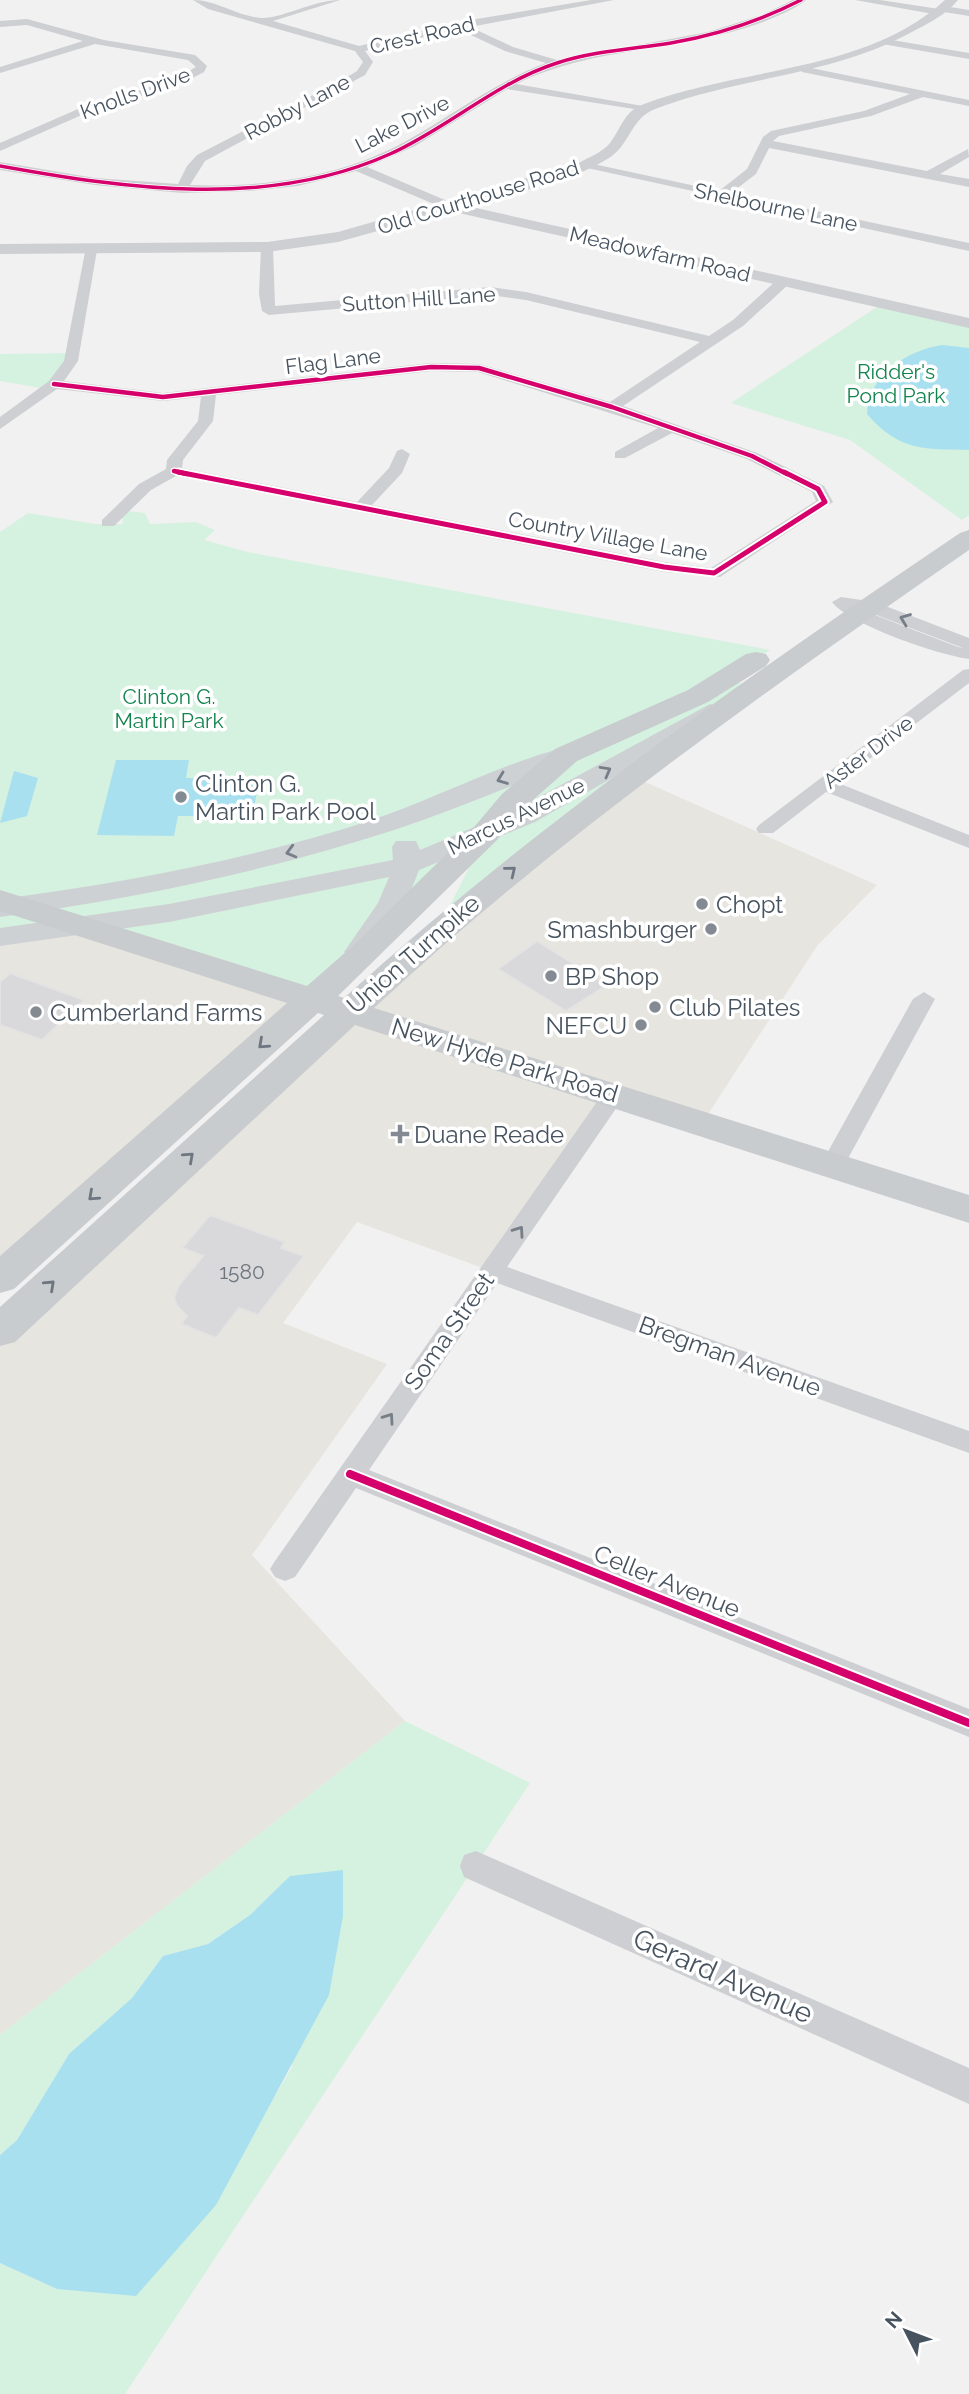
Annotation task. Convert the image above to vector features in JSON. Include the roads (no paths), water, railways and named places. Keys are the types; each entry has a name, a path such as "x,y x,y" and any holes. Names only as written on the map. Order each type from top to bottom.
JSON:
{"main road":[{"name":"Marcus Avenue","path":"0,937 169,913 407,865 486,833 525,816 694,722 856,608 969,515"},
{"name":"Marcus Avenue","path":"4,907 92,896 205,874 392,821 566,755 654,718 719,685 856,608 969,538"},
{"name":"Union Turnpike","path":"0,1331 348,1011 482,894 546,842 856,608"},
{"name":"Union Turnpike","path":"0,1279 348,969 486,833 513,801 566,755"},
{"path":"392,821 426,829 486,833 470,879 482,894"},
{"path":"348,969 383,916 407,865 392,821"},
{"path":"169,913 371,851 386,842 392,821"},
{"name":"New Hyde Park Road","path":"4,907 84,927 969,1209"}],"street":[{"name":"Robby Lane","path":"182,189 193,166 201,158 361,73 368,62 359,49 212,7 198,0"},
{"path":"262,22 335,0"},
{"path":"543,0 563,8"},
{"name":"Crest Road","path":"359,49 458,25 609,0"},
{"name":"Lake Drive","path":"0,166 97,184 182,189 258,185 358,167 402,148 508,86 556,63 751,25 801,0"},
{"path":"860,0 945,7 969,13"},
{"name":"Old Courthouse Road","path":"0,249 267,247 351,235 584,166 615,145 630,117 643,109 688,93 806,70 886,42 945,7"},
{"path":"0,24 27,22 94,40"},
{"path":"458,25 509,50 556,63"},
{"path":"0,69 94,40"},
{"name":"Knolls Drive","path":"0,147 89,108 175,83 200,70 202,66 191,57 94,40"},
{"path":"886,42 969,56"},
{"path":"806,70 969,103"},
{"path":"508,86 643,109"},
{"path":"721,195 752,172 768,144 769,137 784,130 867,114 920,94"},
{"path":"768,144 969,183"},
{"path":"929,176 968,153"},
{"name":"Shelbourne Lane","path":"584,166 969,247"},
{"name":"Meadowfarm Road","path":"358,167 447,206 968,322"},
{"name":"Sutton Hill Lane","path":"267,247 266,294 269,311 490,291 526,296 712,341"},
{"path":"0,424 54,384 71,361 91,250"},
{"path":"612,407 738,323 784,281"},
{"name":"Flag Lane","path":"54,384 151,397 459,366 503,373 612,407"},
{"path":"108,523 145,486 174,471 175,460 205,421 209,393"},
{"name":"Country Village Lane","path":"174,471 664,567 714,573 825,502 818,489 791,474 672,427 612,407"},
{"path":"620,455 672,427"},
{"path":"360,508 396,470 402,454"},
{"path":"856,608 969,644"},
{"path":"856,608 955,652 969,654"},
{"name":"Aster Drive","path":"766,830 969,674"},
{"path":"945,693 969,699"},
{"path":"825,785 969,842"},
{"path":"833,1164 924,999"},
{"name":"Soma Street","path":"285,1569 614,1094"},
{"name":"Bregman Avenue","path":"491,1271 969,1441"},
{"name":"Celler Avenue","path":"350,1474 969,1723"},
{"name":"Gerard Avenue","path":"476,1866 969,2086"}],"water":[{"path":"942,345 969,348 969,450 913,446 890,435 867,414 874,387 882,376 916,352"},
{"name":"Clinton G. Martin Park Pool","path":"116,760 189,760 186,778 223,778 258,786 254,808 217,816 178,816 174,836 97,835"},
{"path":"14,771 38,778 27,816 0,823"},
{"path":"343,1870 343,1916 329,1995 216,2205 136,2296 57,2289 0,2263 0,2155 17,2140 69,2054 132,1998 163,1956 208,1944 250,1915 290,1876"}],"place":[{"name":"Clinton G. Martin Park Pool","path":"181,797"},
{"name":"Chopt","path":"702,904"},
{"name":"Smashburger","path":"711,929"},
{"name":"BP Shop","path":"551,976"},
{"name":"Club Pilates","path":"655,1007"},
{"name":"Cumberland Farms","path":"36,1012"},
{"name":"NEFCU","path":"641,1025"},
{"name":"Duane Reade","path":"400,1134"}],"park label":[{"name":"Ridder's Pond Park","path":"896,383"},
{"name":"Clinton G. Martin Park","path":"169,708"}]}
